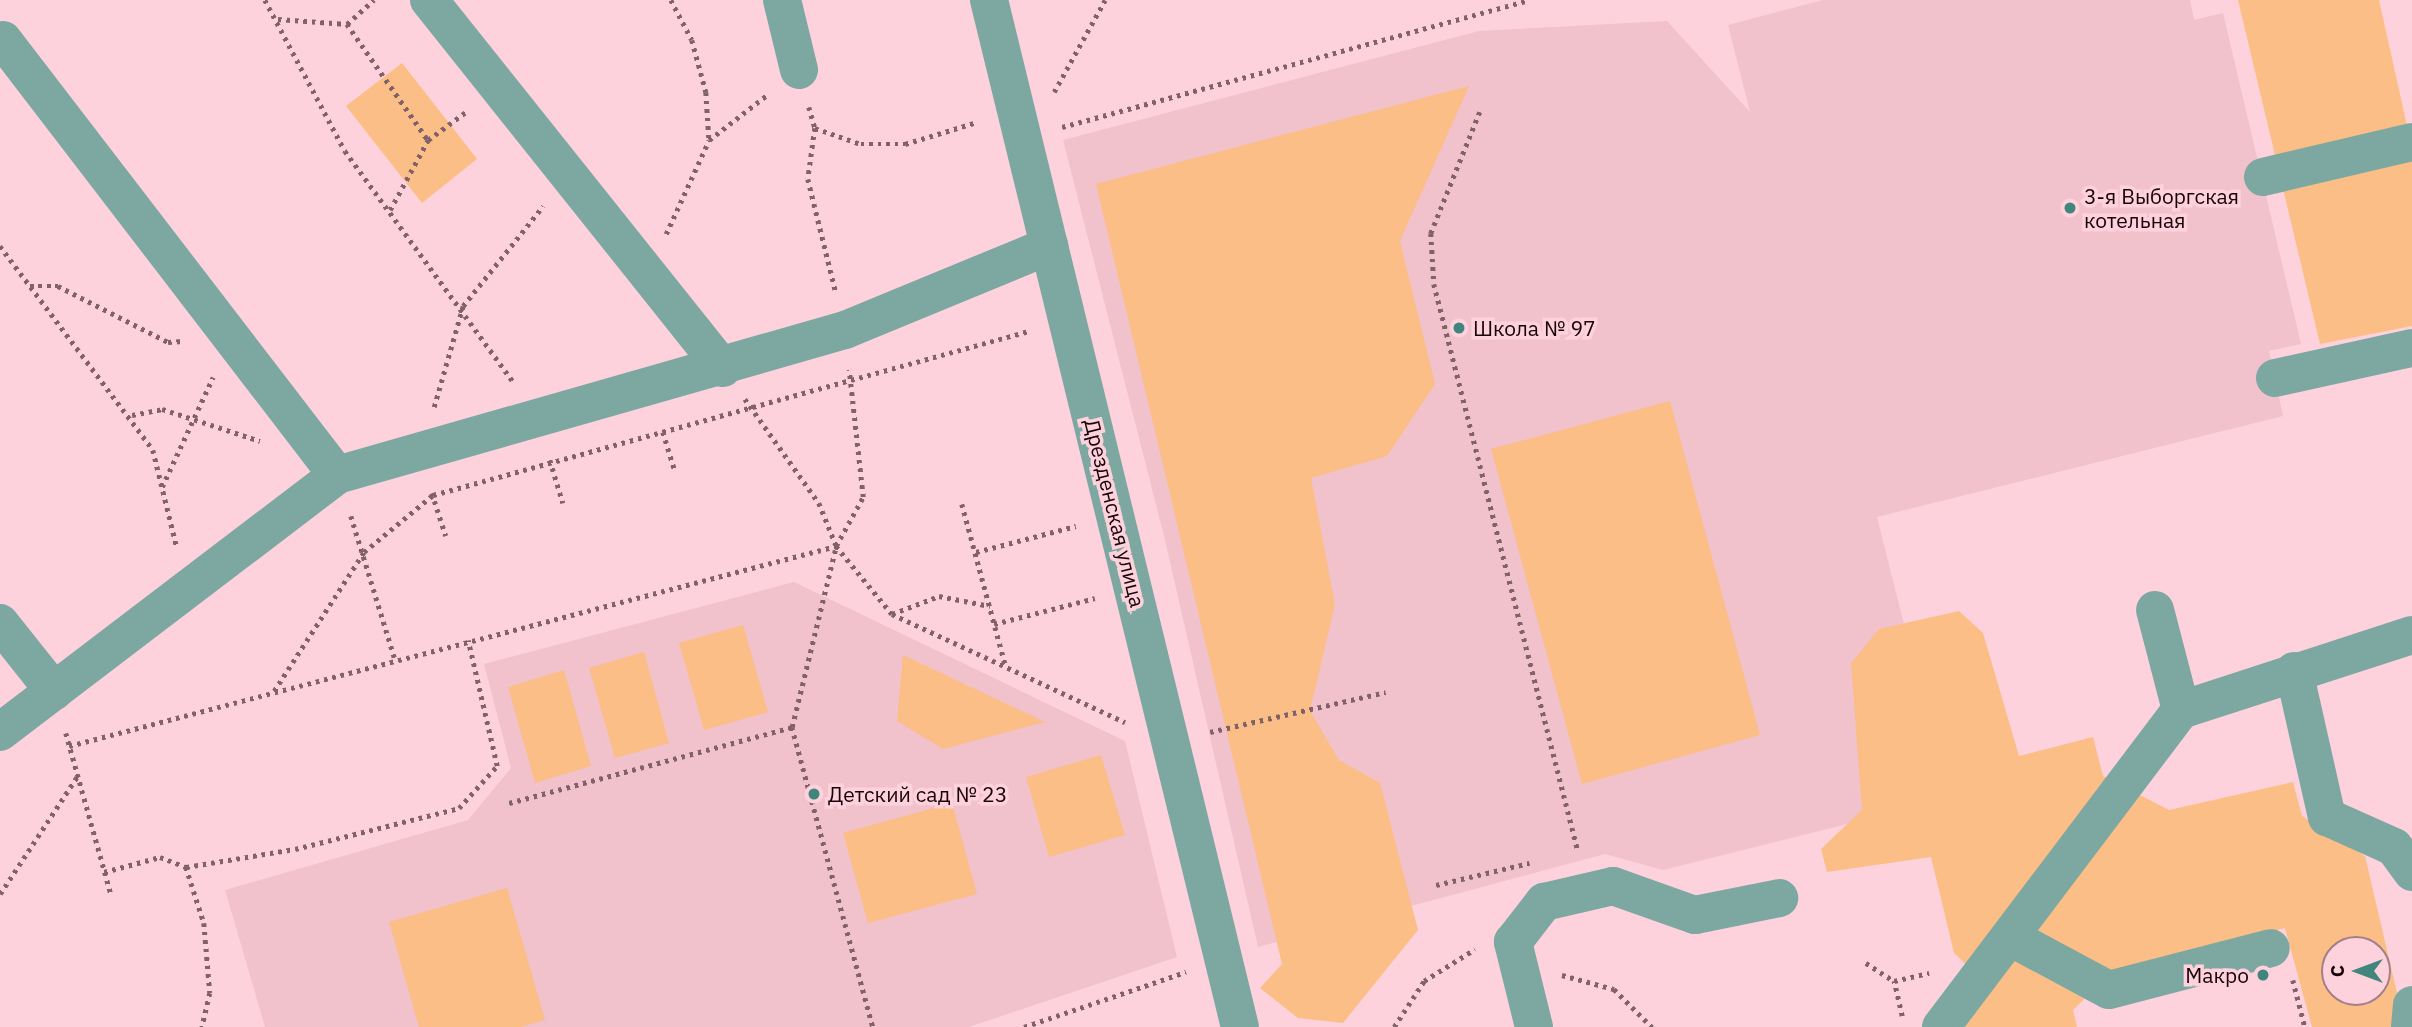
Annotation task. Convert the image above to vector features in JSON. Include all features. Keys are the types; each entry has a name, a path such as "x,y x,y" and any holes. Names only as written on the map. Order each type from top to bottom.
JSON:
{"street":[{"path":"429,0 723,368"},
{"path":"782,0 799,70"},
{"name":"Дрезденская улица","path":"989,0 1240,1027"},
{"path":"3,40 338,475"},
{"path":"2263,177 2412,142"},
{"path":"0,732 189,591 338,475 723,368 845,330 1049,246"},
{"path":"2275,379 2412,348"},
{"path":"2155,610 2181,710"},
{"path":"0,623 54,691"},
{"path":"1941,1027 2181,710 2294,671 2412,635"},
{"path":"2294,671 2327,817 2394,847 2412,872"},
{"path":"1534,1027 1515,952 1544,902 1613,886 1695,915 1779,898"},
{"path":"2010,937 2109,990 2271,948"},
{"path":"2410,1027 2412,1005"}],"path":[{"path":"265,0 278,19 345,151 463,306 537,418 563,503"},
{"path":"278,19 347,24 374,0"},
{"path":"671,0 692,40 706,92 709,140"},
{"path":"1048,102 1105,0"},
{"path":"1054,129 1528,0"},
{"path":"347,24 428,140"},
{"path":"648,275 709,140 799,70"},
{"path":"390,210 428,140 498,88"},
{"path":"1480,113 1431,233 1434,284 1581,850 1568,853"},
{"path":"815,128 861,144 905,144 985,120"},
{"path":"446,536 421,452 463,306 567,175"},
{"path":"0,246 132,415 153,450 189,591"},
{"path":"30,286 58,286 168,342 231,337 162,488"},
{"path":"273,691 364,552 433,495 1036,329"},
{"path":"723,368 819,503 836,546 892,614 1132,726"},
{"path":"649,388 675,471"},
{"path":"132,415 162,409 195,416 252,442 284,437 298,425"},
{"path":"338,475 395,659"},
{"path":"962,504 1006,668"},
{"path":"976,552 1083,524"},
{"path":"69,746 836,546"},
{"path":"892,614 939,596 990,606"},
{"path":"825,597 792,727 873,1027"},
{"path":"994,624 1101,597"},
{"path":"104,872 160,857 186,867 295,849 459,808 497,766 468,640"},
{"path":"54,691 111,894"},
{"path":"1201,734 1387,692"},
{"path":"509,803 792,727"},
{"path":"0,894 78,776"},
{"path":"1436,885 1541,860"},
{"path":"186,867 204,923 210,993 202,1027"},
{"path":"1394,1027 1424,981 1470,950 1515,952 1614,989 1653,1027"},
{"path":"1866,963 1894,981"},
{"path":"1024,1027 1191,970"}],"shaded area":[{"name":"Школа № 97","path":"1823,0 2190,0 2194,20 2223,13 2301,344 2269,351 2283,416 1877,517 1948,799 1663,870 1605,854 1258,947 1165,540 1063,140 1479,31 1667,21 1750,112 1728,25"},
{"path":"2238,0 2379,0 2412,148 2412,326 2320,344"},
{"path":"402,63 477,159 422,203 346,106"},
{"path":"1469,86 1400,241 1435,384 1387,456 1311,478 1335,604 1310,711 1339,760 1380,783 1418,930 1343,1023 1298,1018 1260,988 1282,964 1096,184"},
{"path":"1670,401 1760,735 1582,784 1491,449"},
{"name":"Детский сад № 23","path":"794,582 1125,741 1177,957 969,1027 265,1027 225,890 468,820 511,768 484,664"},
{"path":"1959,611 1983,633 2019,756 2093,737 2103,776 2169,810 2293,782 2302,816 2365,856 2384,936 2321,936 2321,1006 2391,1006 2391,967 2405,1027 2312,1027 2285,928 2112,972 2073,1010 2077,1027 1955,1027 1987,984 1954,953 1931,857 1827,872 1821,849 1862,810 1851,663 1879,629"},
{"path":"743,625 768,712 704,730 679,643"},
{"path":"644,652 669,743 615,758 589,668"},
{"path":"903,655 1045,722 943,749 897,721"},
{"path":"564,670 591,766 535,783 508,687"},
{"path":"1101,755 1125,835 1049,857 1026,777"},
{"path":"952,803 977,894 868,923 843,833"},
{"path":"507,888 545,1020 521,1027 419,1027 389,922"}],"place":[{"name":"3-я Выборгская котельная","path":"2070,208"},
{"name":"Школа № 97","path":"1459,328"},
{"name":"Детский сад № 23","path":"814,794"},
{"name":"Макро","path":"2263,975"}]}
